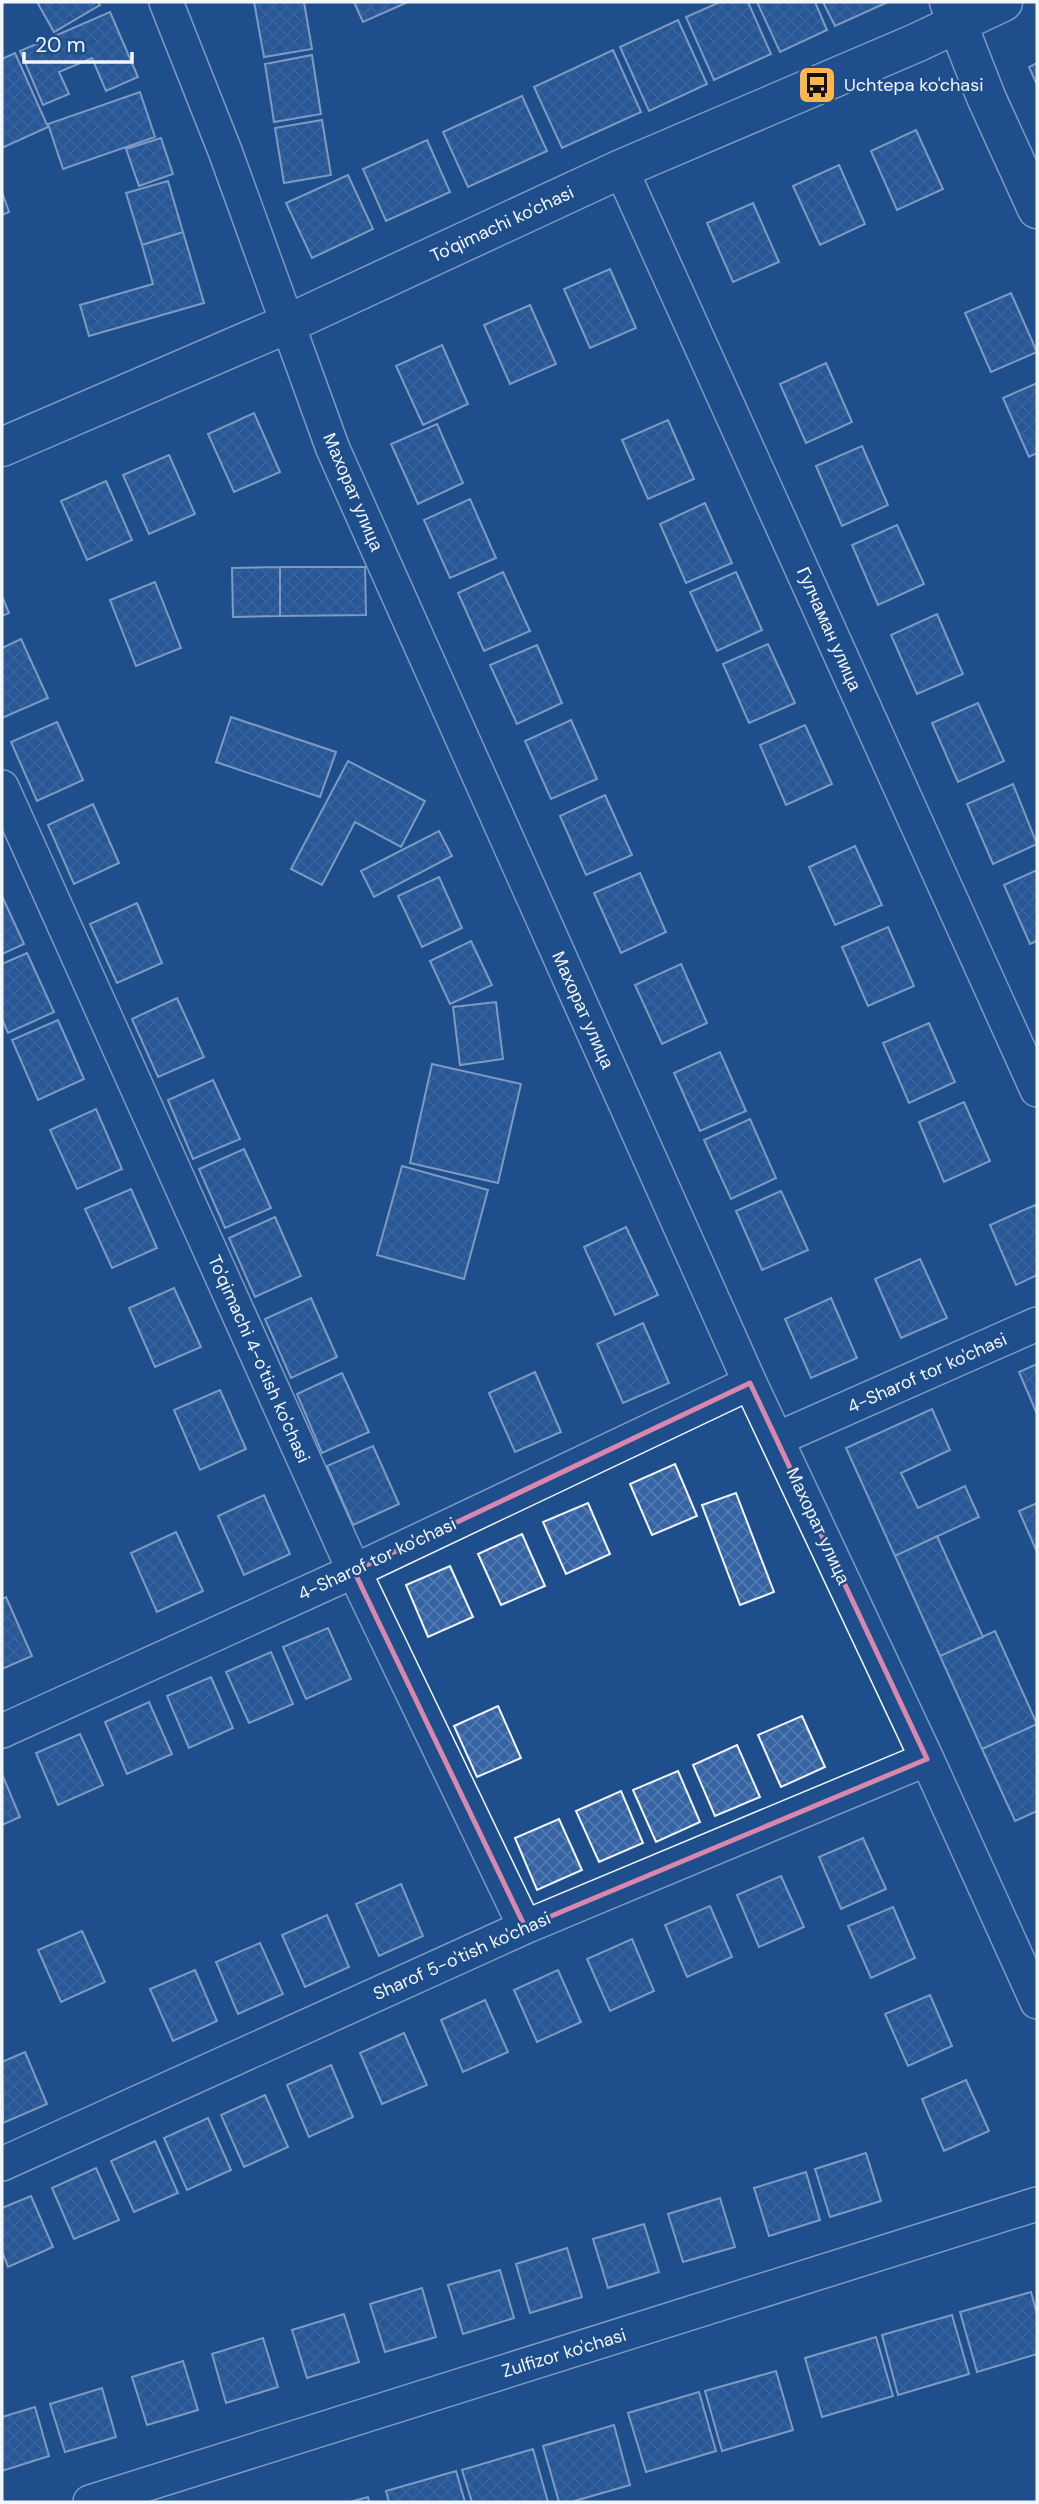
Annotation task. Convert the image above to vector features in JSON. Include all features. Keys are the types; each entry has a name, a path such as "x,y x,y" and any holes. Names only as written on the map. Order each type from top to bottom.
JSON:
{"main road":[{"name":"To'qimachi ko'chasi","path":"2,447 287,324 621,169 916,43 953,12 1003,2"},
{"path":"953,12 986,97 1037,209"}],"street":[{"name":"Махорат улица","path":"171,3 333,449 750,1383 927,1759 1037,2002"},
{"name":"Гулчаман улица","path":"621,169 1037,1090"},
{"name":"To'qimachi 4-o'tish ko'chasi","path":"2,787 354,1571 526,1927"},
{"name":"4-Sharof tor ko'chasi","path":"777,1439 1037,1324"},
{"name":"4-Sharof tor ko'chasi","path":"2,1731 354,1571 750,1383"},
{"name":"Sharof 5-o'tish ko'chasi","path":"2,2164 526,1927 927,1759"},
{"name":"Zulfizor ko'chasi","path":"90,2502 1037,2204"}],"highlighted area":[{"path":"750,1383 927,1759 525,1927 354,1571"}],"building":[{"path":"37,2 98,2 100,5 54,32"},
{"path":"254,2 304,2 312,49 264,57"},
{"path":"354,2 408,2 363,22"},
{"path":"720,2 748,2 771,54 714,80 686,17"},
{"path":"757,2 815,2 827,30 780,52"},
{"path":"823,2 888,2 835,26"},
{"path":"110,12 138,77 106,91 92,58 59,72 69,94 43,105 20,51"},
{"path":"678,20 707,84 649,111 620,47"},
{"path":"613,50 641,112 562,148 534,87"},
{"path":"15,53 48,127 2,148 2,59"},
{"path":"312,55 321,114 274,122 265,64"},
{"path":"1037,63 1037,85 1029,67"},
{"path":"140,92 155,137 63,169 48,124"},
{"path":"522,96 547,151 468,187 443,132"},
{"path":"322,120 331,175 284,183 275,128"},
{"path":"916,130 943,189 897,210 871,151"},
{"path":"161,138 173,174 139,186 126,149"},
{"path":"427,140 450,192 386,221 363,169"},
{"path":"839,165 865,224 820,245 793,186"},
{"path":"348,175 373,229 312,258 286,203"},
{"path":"168,181 183,232 142,245 126,193"},
{"path":"2,192 9,212 2,215"},
{"path":"753,203 779,262 733,282 707,223"},
{"path":"183,232 204,303 89,336 80,305 153,284 142,245"},
{"path":"610,269 636,328 590,348 564,289"},
{"path":"1011,293 1037,352 991,372 965,313"},
{"path":"530,305 556,364 510,384 484,325"},
{"path":"442,345 468,404 423,425 396,366"},
{"path":"826,363 852,422 806,443 780,384"},
{"path":"1037,383 1037,453 1029,457 1003,398"},
{"path":"254,413 280,472 234,492 208,434"},
{"path":"668,420 694,479 648,499 622,440"},
{"path":"437,424 463,483 418,504 391,444"},
{"path":"862,446 888,505 842,526 816,466"},
{"path":"169,455 195,514 149,534 123,475"},
{"path":"106,481 132,540 87,560 61,501"},
{"path":"470,499 496,558 450,578 424,520"},
{"path":"705,503 732,563 686,583 660,524"},
{"path":"897,525 924,584 878,605 852,545"},
{"path":"280,567 280,616 233,617 232,568"},
{"path":"280,567 365,567 366,615 280,616"},
{"path":"503,572 530,631 484,651 458,593"},
{"path":"736,572 762,630 717,651 690,592"},
{"path":"155,582 181,648 136,666 110,600"},
{"path":"2,596 9,613 2,616"},
{"path":"937,614 963,674 917,694 891,635"},
{"path":"21,639 48,698 2,718 2,648"},
{"path":"768,644 795,703 749,723 723,664"},
{"path":"537,645 562,703 517,724 490,665"},
{"path":"978,703 1004,761 958,782 932,723"},
{"path":"231,717 336,752 320,797 216,762"},
{"path":"571,720 597,779 551,799 525,741"},
{"path":"57,722 83,780 37,801 11,742"},
{"path":"805,725 832,784 786,805 760,745"},
{"path":"348,761 425,801 401,847 355,822 322,885 291,869"},
{"path":"1013,784 1037,844 993,864 967,804"},
{"path":"605,795 632,855 586,875 560,816"},
{"path":"93,804 119,863 74,884 48,825"},
{"path":"439,831 452,856 374,897 361,871"},
{"path":"855,846 882,905 835,925 809,867"},
{"path":"1037,870 1037,941 1030,944 1004,885"},
{"path":"640,873 666,932 621,953 594,893"},
{"path":"439,877 462,928 422,947 398,896"},
{"path":"2,896 24,944 2,954"},
{"path":"137,903 162,963 117,983 90,924"},
{"path":"888,927 914,986 868,1006 842,947"},
{"path":"471,941 492,985 450,1004 430,961"},
{"path":"27,953 54,1012 8,1033 2,1019 2,964"},
{"path":"681,964 707,1023 662,1044 635,985"},
{"path":"177,998 204,1057 158,1077 132,1019"},
{"path":"496,1002 503,1059 460,1065 453,1007"},
{"path":"58,1020 84,1079 38,1100 12,1040"},
{"path":"929,1023 955,1082 909,1103 883,1043"},
{"path":"720,1052 746,1111 700,1131 674,1073"},
{"path":"432,1064 521,1084 498,1183 410,1163"},
{"path":"213,1080 240,1139 193,1159 168,1100"},
{"path":"964,1102 990,1161 944,1182 919,1122"},
{"path":"96,1109 122,1169 77,1189 50,1130"},
{"path":"750,1119 776,1178 731,1199 704,1140"},
{"path":"244,1149 271,1208 225,1228 199,1169"},
{"path":"402,1166 488,1190 464,1279 377,1255"},
{"path":"131,1189 157,1248 112,1268 85,1209"},
{"path":"781,1191 808,1250 762,1270 736,1211"},
{"path":"1035,1205 1037,1275 1016,1285 990,1225"},
{"path":"275,1217 301,1276 255,1297 229,1238"},
{"path":"626,1227 658,1295 615,1315 584,1247"},
{"path":"920,1259 947,1318 901,1338 875,1279"},
{"path":"174,1288 201,1347 155,1367 129,1308"},
{"path":"311,1298 337,1357 291,1378 265,1319"},
{"path":"831,1298 857,1358 811,1378 785,1319"},
{"path":"643,1323 669,1383 623,1403 597,1344"},
{"path":"1037,1364 1037,1414 1019,1372"},
{"path":"535,1372 561,1432 515,1452 489,1393"},
{"path":"342,1373 369,1432 322,1453 297,1394"},
{"path":"220,1390 246,1449 200,1470 174,1410"},
{"path":"932,1409 950,1450 901,1473 918,1508 965,1486 979,1517 895,1556 846,1448"},
{"path":"373,1446 399,1504 353,1525 327,1466"},
{"path":"675,1464 697,1516 652,1535 630,1484"},
{"path":"736,1493 774,1592 740,1605 702,1505"},
{"path":"264,1495 290,1554 244,1575 218,1516"},
{"path":"588,1503 610,1554 566,1574 543,1522"},
{"path":"1037,1503 1037,1552 1019,1511"},
{"path":"176,1532 203,1591 157,1612 131,1553"},
{"path":"522,1534 545,1586 501,1605 478,1554"},
{"path":"937,1536 983,1637 940,1656 895,1556"},
{"path":"450,1566 473,1617 428,1637 406,1585"},
{"path":"6,1597 32,1656 2,1669 2,1599"},
{"path":"328,1628 351,1679 306,1699 283,1647"},
{"path":"995,1631 1037,1724 982,1749 940,1656"},
{"path":"271,1652 293,1704 249,1723 226,1672"},
{"path":"211,1677 233,1728 189,1748 167,1696"},
{"path":"149,1702 172,1754 127,1774 105,1722"},
{"path":"498,1706 521,1758 477,1777 454,1726"},
{"path":"802,1716 825,1767 781,1787 758,1735"},
{"path":"1037,1724 1037,1811 1015,1821 982,1749"},
{"path":"80,1734 103,1785 58,1805 36,1753"},
{"path":"737,1745 760,1797 715,1816 693,1765"},
{"path":"678,1771 700,1822 656,1842 633,1790"},
{"path":"2,1774 20,1817 2,1825"},
{"path":"621,1791 643,1843 599,1862 576,1811"},
{"path":"559,1819 582,1870 537,1890 515,1838"},
{"path":"863,1838 886,1889 841,1909 819,1857"},
{"path":"781,1876 804,1927 759,1947 737,1895"},
{"path":"401,1884 423,1936 379,1956 356,1904"},
{"path":"710,1906 732,1957 687,1977 665,1925"},
{"path":"893,1907 915,1958 871,1978 848,1926"},
{"path":"327,1915 349,1967 305,1987 282,1935"},
{"path":"82,1931 105,1982 61,2002 38,1950"},
{"path":"632,1939 654,1991 610,2011 587,1959"},
{"path":"260,1943 283,1994 238,2014 216,1962"},
{"path":"195,1970 217,2021 173,2041 150,1989"},
{"path":"558,1970 581,2022 537,2042 514,1990"},
{"path":"930,1995 952,2046 908,2066 885,2014"},
{"path":"485,2000 508,2052 463,2072 441,2020"},
{"path":"404,2033 427,2085 382,2104 360,2053"},
{"path":"25,2052 47,2104 3,2123 2,2062"},
{"path":"331,2065 353,2117 309,2137 287,2085"},
{"path":"966,2080 989,2131 944,2151 922,2099"},
{"path":"265,2095 288,2147 244,2167 221,2115"},
{"path":"208,2118 231,2170 187,2190 164,2138"},
{"path":"155,2141 178,2193 134,2212 111,2161"},
{"path":"866,2153 881,2201 830,2217 815,2169"},
{"path":"96,2168 119,2220 74,2239 52,2188"},
{"path":"806,2172 820,2220 769,2236 754,2188"},
{"path":"31,2196 53,2247 8,2267 2,2251 2,2208"},
{"path":"720,2198 735,2247 683,2262 668,2214"},
{"path":"644,2224 659,2272 608,2288 593,2239"},
{"path":"567,2248 582,2297 530,2313 516,2264"},
{"path":"500,2270 514,2318 463,2334 448,2285"},
{"path":"422,2288 436,2337 385,2352 370,2304"},
{"path":"1031,2292 1037,2314 1037,2354 977,2372 960,2312"},
{"path":"344,2314 359,2362 307,2378 292,2330"},
{"path":"952,2315 969,2374 898,2395 882,2335"},
{"path":"876,2337 893,2396 822,2417 805,2358"},
{"path":"263,2338 278,2387 226,2403 212,2354"},
{"path":"183,2361 198,2410 147,2425 132,2377"},
{"path":"776,2371 793,2430 722,2451 705,2391"},
{"path":"102,2388 116,2437 65,2452 50,2404"},
{"path":"699,2392 716,2451 646,2472 628,2413"},
{"path":"35,2407 49,2456 2,2471 2,2417"},
{"path":"614,2425 630,2485 571,2502 559,2502 543,2446"},
{"path":"533,2449 548,2502 472,2502 462,2470"},
{"path":"456,2471 465,2502 389,2502 386,2491"},
{"path":"368,2497 369,2502 350,2502"}],"place":[{"name":"Uchtepa ko'chasi","path":"817,85"}]}
